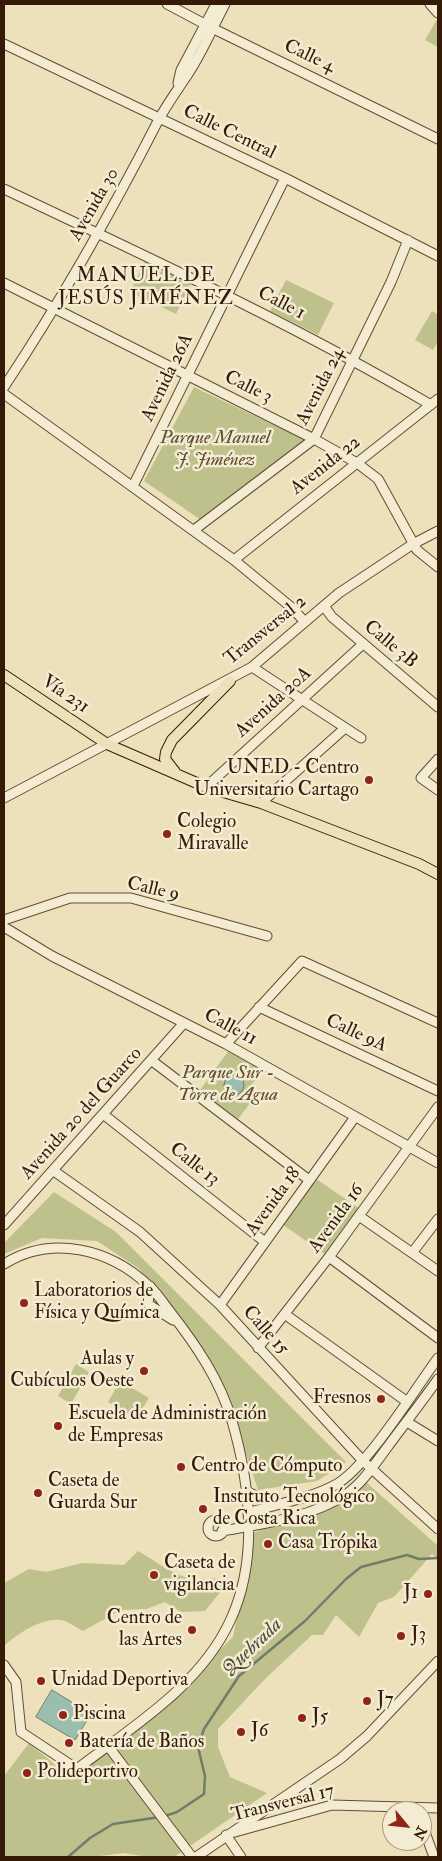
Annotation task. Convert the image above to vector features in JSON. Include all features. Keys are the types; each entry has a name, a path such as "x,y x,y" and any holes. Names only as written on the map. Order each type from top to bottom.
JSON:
{"main road":[{"name":"Vía 231","path":"4,675 107,744 206,787 261,803 419,864 438,874"},
{"path":"177,775 165,759 169,744 230,681"}],"street":[{"name":"Calle 4","path":"167,4 438,139"},
{"name":"Avenida 30","path":"208,26 216,4"},
{"name":"Avenida 30","path":"4,387 98,233 178,86 181,70 208,26 225,4"},
{"path":"430,4 438,13"},
{"name":"Calle Central","path":"4,44 285,178 438,256"},
{"name":"Avenida 26A","path":"133,486 285,178"},
{"name":"Calle 1","path":"4,189 227,295 435,402"},
{"name":"Avenida 24","path":"194,530 314,439 391,282 408,240"},
{"name":"Calle 3","path":"4,283 314,439 357,463 378,479 419,553 438,567"},
{"path":"4,394 234,560 291,607 305,622"},
{"name":"Avenida 22","path":"234,560 435,402"},
{"name":"Transversal 2","path":"4,798 252,668 324,606 413,544 438,531"},
{"name":"Calle 3B","path":"324,606 332,617 438,707"},
{"name":"Avenida 20A","path":"206,787 363,644"},
{"path":"252,668 361,738"},
{"path":"261,803 345,728"},
{"path":"438,759 421,778 438,790"},
{"name":"Calle 9","path":"4,920 70,898 131,898 267,936"},
{"name":"Calle 11","path":"4,927 52,956 226,1044 438,1163"},
{"path":"226,1044 302,961 438,1023"},
{"name":"Calle 9A","path":"259,1007 438,1091"},
{"name":"Avenida 20 del Guarco","path":"4,1225 184,1023"},
{"path":"151,1060 309,1180"},
{"name":"Avenida 16","path":"258,1348 286,1315 438,1107"},
{"name":"Calle 13","path":"103,1114 265,1242"},
{"name":"Avenida 18","path":"220,1305 355,1117"},
{"name":"Calle 15","path":"54,1171 140,1232 220,1305 360,1464 371,1468 438,1529"},
{"path":"359,1216 438,1271"},
{"path":"412,1253 438,1219"},
{"path":"4,1264 34,1251 63,1248 92,1251 119,1264 150,1286 148,1304 179,1323 206,1362 220,1390 232,1420 246,1491 248,1513 246,1557 238,1600 231,1620 214,1650 190,1681 77,1770 26,1737 19,1727 16,1682 4,1665"},
{"path":"329,1257 438,1338"},
{"path":"286,1315 406,1401"},
{"path":"248,1513 335,1486 344,1480 360,1464 438,1358"},
{"path":"222,1532 248,1528 317,1508 345,1495 371,1468 438,1380"},
{"path":"407,1422 438,1442"},
{"path":"246,1491 268,1502 332,1481 360,1464"},
{"path":"196,1857 340,1759 367,1736 438,1661"},
{"path":"108,1746 192,1857"},
{"name":"Transversal 17","path":"226,1835 332,1805 382,1808"},
{"path":"226,1835 241,1857"}],"green space":[{"path":"436,21 438,21 438,47 425,40"},
{"path":"146,259 192,281 176,314 130,292"},
{"path":"286,280 334,303 318,335 270,311"},
{"path":"432,311 438,315 438,342 433,350 415,340"},
{"name":"Parque Manuel J. Jiménez","path":"194,387 307,441 201,520 144,481"},
{"name":"Parque Sur - Torre de Agua","path":"229,1050 266,1069 263,1070 246,1092 254,1098 238,1119 200,1090"},
{"path":"312,1176 363,1211 329,1257 279,1222"},
{"path":"54,1192 116,1232 346,1462 317,1481 258,1490 224,1387 175,1310 138,1268 97,1241 42,1238 4,1254 4,1243"},
{"path":"76,1364 89,1372 71,1404 58,1396"},
{"path":"120,1381 149,1398 136,1419 108,1402"},
{"path":"367,1483 438,1546 438,1559 432,1554 394,1597 378,1603 359,1637 336,1615 323,1635 312,1635 266,1678 218,1729 218,1747 230,1777 267,1793 174,1857 147,1857 125,1853 91,1857 4,1857 4,1776 29,1743 72,1779 125,1732 177,1691 233,1637 254,1533"},
{"path":"138,1551 167,1569 183,1576 199,1579 230,1580 205,1611 181,1612 165,1602 146,1609 121,1610 83,1631 61,1620 46,1621 30,1627 4,1646 4,1583 29,1569 46,1572 82,1563 124,1565"}],"shaded area":[{"path":"230,1075 238,1075 244,1081 244,1089 238,1095 230,1095 224,1089 224,1081"},
{"name":"Piscina","path":"52,1690 91,1714 75,1740 36,1717"}],"waterway":[{"name":"Quebrada","path":"165,1816 177,1812 204,1794 205,1776 198,1747 204,1729 239,1676 305,1621 346,1579 361,1567 407,1555 419,1559 438,1558"},
{"name":"Quebrada","path":"68,1857 90,1838 113,1824 160,1817"}],"place":[{"name":"UNED - Centro Universitario Cartago","path":"369,780"},
{"name":"Colegio Miravalle","path":"167,834"},
{"name":"Laboratorios de Física y Química","path":"24,1303"},
{"name":"Aulas y Cubículos Oeste","path":"144,1371"},
{"name":"Fresnos","path":"381,1399"},
{"name":"Escuela de Administración de Empresas","path":"58,1426"},
{"name":"Centro de Cómputo","path":"181,1467"},
{"name":"Caseta de Guarda Sur","path":"38,1493"},
{"name":"Instituto Tecnológico de Costa Rica","path":"203,1509"},
{"name":"Casa Trópika","path":"268,1544"},
{"name":"Caseta de vigilancia","path":"154,1575"},
{"name":"J1","path":"428,1594"},
{"name":"Centro de las Artes","path":"192,1630"},
{"name":"J3","path":"401,1636"},
{"name":"Unidad Deportiva","path":"41,1681"},
{"name":"J7","path":"367,1701"},
{"name":"Piscina","path":"63,1715"},
{"name":"J5","path":"302,1718"},
{"name":"J6","path":"241,1732"},
{"name":"Batería de Baños","path":"69,1743"},
{"name":"Polideportivo","path":"27,1773"}],"district":[{"name":"MANUEL DE JESÚS JIMÉNEZ","path":"146,288"}]}
